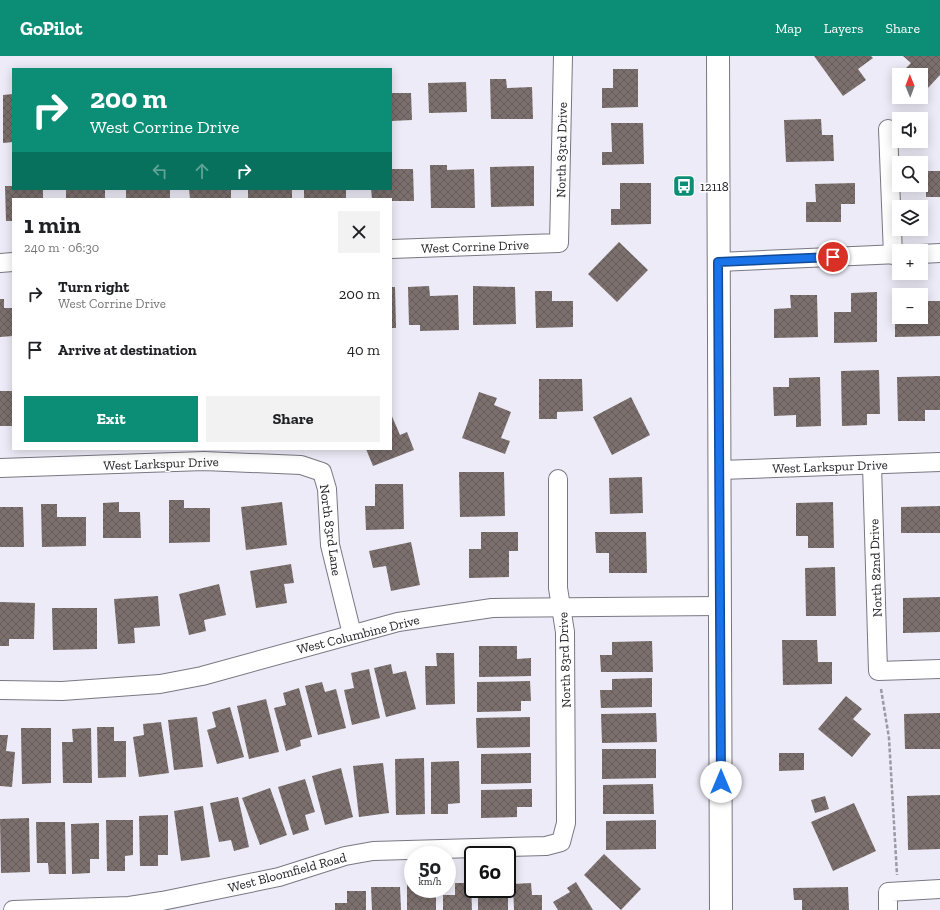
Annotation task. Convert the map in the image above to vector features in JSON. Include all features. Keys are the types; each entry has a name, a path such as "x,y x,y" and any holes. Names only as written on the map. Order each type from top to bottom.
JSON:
{"main road":[{"path":"718,56 721,910"}],"street":[{"name":"North 83rd Drive","path":"559,243 563,56"},
{"path":"888,129 895,244"},
{"name":"West Corrine Drive","path":"392,249 559,243"},
{"path":"928,254 940,253"},
{"path":"718,262 892,255"},
{"path":"0,263 12,262"},
{"name":"West Larkspur Drive","path":"0,468 204,461 301,465 322,472"},
{"name":"West Larkspur Drive","path":"720,470 940,462"},
{"name":"North 82nd Drive","path":"872,465 878,671"},
{"name":"North 83rd Lane","path":"322,472 327,489 330,545 352,634"},
{"name":"North 83rd Drive","path":"558,479 558,588 565,632 566,822 561,842"},
{"name":"West Columbine Drive","path":"0,690 62,691 160,684 202,676 398,622 485,609 720,606"},
{"path":"878,671 940,669"},
{"name":"West Bloomfield Road","path":"13,910 58,910 129,906 162,902 279,877 345,856 373,851 546,846 561,842"},
{"path":"888,910 893,891 940,889"}],"path":[{"path":"878,671 888,733 893,891"}],"building":[{"path":"814,56 871,56 873,58 858,69 866,80 843,96"},
{"path":"903,56 940,56 940,75 928,88 928,68 906,68 911,63"},
{"path":"613,69 638,69 638,107 602,108 602,88 613,88"},
{"path":"490,79 506,79 507,88 532,87 533,119 491,119"},
{"path":"466,82 467,112 429,113 428,83"},
{"path":"392,93 411,93 412,120 392,121"},
{"path":"12,94 12,142 3,143 3,95"},
{"path":"821,119 822,135 833,135 834,161 786,162 784,120"},
{"path":"611,123 643,123 644,164 602,165 602,152 612,152"},
{"path":"430,165 447,165 447,170 474,169 475,208 431,208"},
{"path":"534,166 534,206 491,207 490,167"},
{"path":"392,169 413,169 414,201 392,201 392,198 372,198 371,190 392,190"},
{"path":"928,171 940,171 940,197 926,197 926,192 928,192"},
{"path":"682,180 687,180 687,191 682,191"},
{"path":"620,183 651,183 651,224 611,225 611,209 620,209"},
{"path":"855,183 855,204 841,204 841,222 806,222 806,202 816,202 815,184"},
{"path":"5,186 12,186 12,190 43,190 43,198 12,198 12,221 6,221"},
{"path":"66,190 105,190 105,198 66,198"},
{"path":"126,190 170,190 170,198 126,198"},
{"path":"189,190 231,190 231,198 190,198"},
{"path":"248,190 292,190 292,198 248,198"},
{"path":"304,190 346,190 346,198 304,198"},
{"path":"619,242 648,270 617,302 588,274"},
{"path":"429,286 430,296 458,295 459,330 420,331 420,325 409,325 408,287"},
{"path":"473,286 515,287 516,324 473,325"},
{"path":"392,287 395,287 396,328 392,328"},
{"path":"535,291 552,291 552,301 573,301 573,327 536,328"},
{"path":"877,292 877,342 834,343 834,312 851,312 851,293"},
{"path":"790,295 817,295 818,337 774,338 774,309 791,308"},
{"path":"0,299 4,299 4,308 12,308 12,336 0,337"},
{"path":"928,301 940,301 940,336 895,337 895,324 928,324"},
{"path":"879,370 880,414 867,414 867,425 842,426 841,371"},
{"path":"940,376 940,410 925,410 925,421 898,421 897,377"},
{"path":"820,377 821,426 796,427 796,415 774,416 773,387 789,387 789,378"},
{"path":"539,379 582,379 583,411 557,412 557,419 539,419"},
{"path":"0,391 12,391 12,426 0,426"},
{"path":"479,392 497,398 494,405 511,412 501,438 510,441 505,454 462,438"},
{"path":"631,397 650,435 612,455 593,417"},
{"path":"392,416 400,435 407,432 414,450 373,466 366,450 392,450"},
{"path":"459,472 504,472 505,516 460,517"},
{"path":"642,477 643,513 610,514 609,478"},
{"path":"375,484 403,484 404,529 366,530 365,506 375,506"},
{"path":"169,500 184,500 184,508 210,508 210,542 169,543"},
{"path":"119,502 119,512 140,512 141,538 103,538 103,503"},
{"path":"282,502 287,545 246,550 241,507"},
{"path":"833,502 834,548 808,548 808,536 796,536 796,503"},
{"path":"41,504 57,504 57,517 86,517 86,546 42,547"},
{"path":"940,506 940,533 901,533 901,507"},
{"path":"0,507 23,507 24,547 0,547"},
{"path":"481,532 518,532 518,551 509,551 509,577 469,578 469,549 481,549"},
{"path":"595,532 646,532 647,573 609,573 609,553 596,553"},
{"path":"411,542 420,585 391,591 386,566 373,568 369,551"},
{"path":"291,564 294,583 284,584 287,603 256,608 250,571"},
{"path":"835,567 836,616 806,616 805,568"},
{"path":"219,584 226,615 204,620 206,631 189,635 179,594"},
{"path":"158,596 160,626 134,628 135,643 118,644 114,599"},
{"path":"940,597 940,632 903,633 903,598"},
{"path":"0,602 35,603 34,639 9,639 9,646 0,646"},
{"path":"52,608 97,608 97,649 53,650"},
{"path":"782,640 817,640 818,662 832,662 832,684 783,685"},
{"path":"652,641 653,672 601,672 600,655 612,655 612,642"},
{"path":"479,646 517,646 517,659 531,658 531,676 479,677"},
{"path":"436,653 454,653 455,704 426,705 425,666 437,666"},
{"path":"391,664 393,674 406,671 416,709 386,717 374,668"},
{"path":"369,669 380,718 352,725 344,690 354,688 351,673"},
{"path":"652,678 652,707 601,708 600,690 612,690 612,679"},
{"path":"530,681 531,701 521,701 521,711 477,712 477,682"},
{"path":"322,682 325,692 336,689 346,728 318,735 305,686"},
{"path":"299,688 312,737 300,740 301,746 286,751 274,708 286,705 283,693"},
{"path":"846,696 862,709 853,719 871,734 852,757 818,729"},
{"path":"266,699 279,752 249,759 237,706"},
{"path":"230,707 244,757 217,764 207,730 216,727 212,712"},
{"path":"656,713 657,742 602,743 601,714"},
{"path":"940,713 940,749 905,749 904,714"},
{"path":"197,717 203,767 174,770 168,720"},
{"path":"530,717 530,747 477,748 476,718"},
{"path":"161,722 169,773 139,777 133,737 144,735 143,724"},
{"path":"97,727 114,727 114,741 126,741 126,777 98,778"},
{"path":"21,728 51,728 51,783 22,784"},
{"path":"91,728 92,783 63,783 62,742 73,742 72,729"},
{"path":"0,735 8,735 6,751 15,752 12,787 0,786"},
{"path":"602,749 656,749 656,778 602,779"},
{"path":"531,753 531,783 481,784 481,754"},
{"path":"779,753 804,753 804,770 779,771"},
{"path":"424,758 425,814 396,815 395,759"},
{"path":"459,761 460,803 448,804 448,814 431,814 431,762"},
{"path":"383,763 389,813 359,817 353,766"},
{"path":"341,768 353,817 325,825 312,776"},
{"path":"305,779 315,812 305,815 309,830 293,835 278,787"},
{"path":"653,784 654,814 603,814 603,785"},
{"path":"270,788 287,835 260,845 242,798"},
{"path":"532,789 532,807 517,807 517,817 481,818 481,790"},
{"path":"940,795 940,849 908,850 907,796"},
{"path":"825,796 829,809 815,813 811,800"},
{"path":"238,797 249,847 234,851 231,840 219,842 210,803"},
{"path":"854,803 876,851 833,871 811,822"},
{"path":"203,806 210,857 181,861 174,811"},
{"path":"168,815 168,855 158,855 158,866 140,866 139,816"},
{"path":"29,818 30,872 1,873 0,819"},
{"path":"106,820 133,820 133,855 125,856 125,871 107,871"},
{"path":"656,820 656,849 606,850 606,821"},
{"path":"36,822 65,822 66,874 49,874 48,863 37,863"},
{"path":"99,823 99,859 90,859 90,873 72,874 71,824"},
{"path":"604,854 641,889 621,910 584,875"},
{"path":"576,882 593,910 558,910 553,902 570,892 567,888"},
{"path":"456,883 464,883 464,898 472,898 472,910 443,910 443,898 456,898"},
{"path":"531,883 532,895 542,895 542,910 514,910 514,898 516,898 516,884"},
{"path":"371,887 400,887 401,910 372,910"},
{"path":"848,887 849,910 802,910 802,900 794,900 793,888"},
{"path":"347,891 366,891 366,910 335,910 335,903 347,903"},
{"path":"407,898 436,898 436,910 407,910"},
{"path":"478,898 508,898 508,910 478,910"}],"place":[{"name":"12118","path":"684,186"}],"route":[{"path":"721,782 718,262 833,257"}]}
